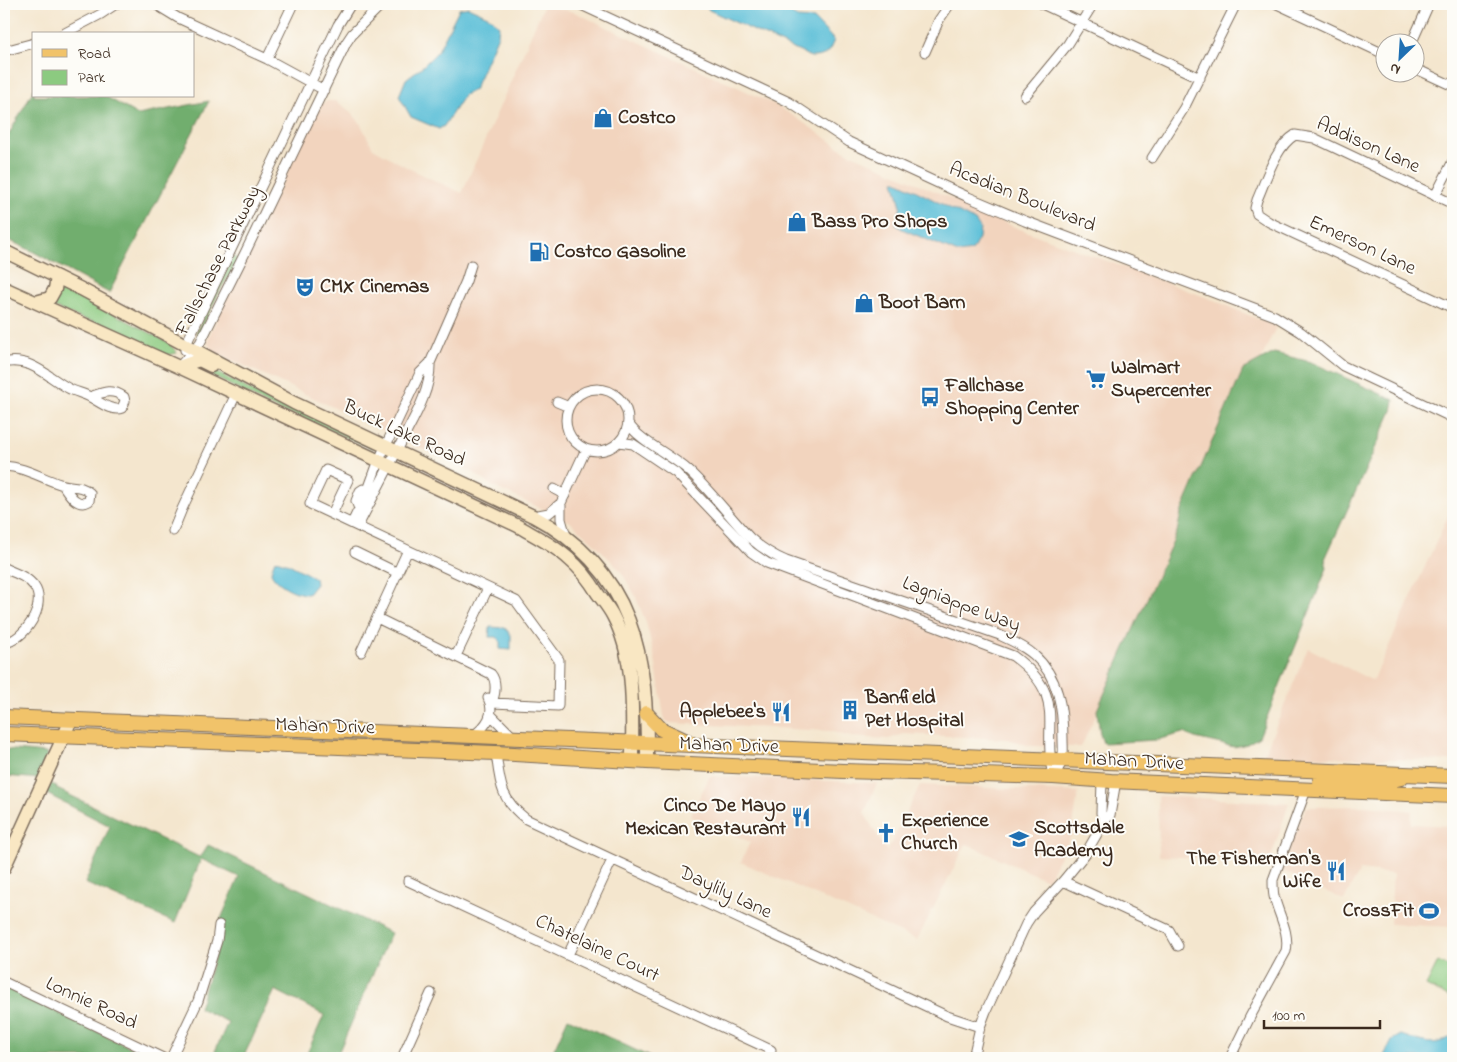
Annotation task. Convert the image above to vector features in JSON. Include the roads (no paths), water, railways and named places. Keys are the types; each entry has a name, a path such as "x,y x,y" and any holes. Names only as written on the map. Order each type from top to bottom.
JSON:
{"main road":[{"name":"Buck Lake Road","path":"4,251 193,346 294,403 533,516 566,536 580,548 605,576 622,603 634,633 642,665 646,713 647,762"},
{"path":"36,302 50,298 55,290 57,277"},
{"name":"Buck Lake Road","path":"4,288 385,463 518,526 557,549 593,585 613,616 620,634 627,660 630,686 632,761"},
{"path":"179,367 199,360 280,403 294,403"},
{"path":"646,713 661,729 699,746"},
{"name":"Mahan Drive","path":"4,717 1453,776"},
{"path":"4,868 71,720"},
{"path":"377,749 382,740 401,733"},
{"name":"Mahan Drive","path":"4,734 496,753 647,762 871,772 1053,777 1453,796"},
{"path":"871,772 873,764 887,753"},
{"path":"1306,790 1318,781 1381,783 1418,774"}],"street":[{"path":"67,32 116,4"},
{"path":"155,4 178,18 267,59 324,90"},
{"path":"267,59 293,4"},
{"name":"Fallschase Parkway","path":"193,346 232,246 338,25 351,4"},
{"name":"Fallschase Parkway","path":"179,367 193,346 245,253 338,58 352,34 382,4"},
{"name":"Acadian Boulevard","path":"579,4 789,102 849,142 968,197 1025,222 1275,316 1301,332 1343,366 1453,418"},
{"path":"925,52 950,4"},
{"path":"1042,4 1200,78"},
{"path":"1025,96 1054,62 1092,4"},
{"path":"1152,158 1175,124 1236,4"},
{"path":"1277,4 1374,49"},
{"path":"1417,32 1430,4"},
{"path":"4,51 32,44"},
{"path":"1424,73 1453,86"},
{"name":"Addison Lane","path":"1254,216 1257,200 1281,148 1293,132 1314,138 1453,204"},
{"path":"1435,196 1453,161"},
{"name":"Emerson Lane","path":"1254,216 1453,308"},
{"path":"232,246 245,253"},
{"path":"355,525 392,448 420,373 430,363 466,281 471,265"},
{"path":"4,363 14,361 24,363 41,370 69,390 90,397"},
{"path":"392,448 422,402 430,376 430,363"},
{"path":"604,391 614,395 622,402 627,412 628,423 625,433 619,442 610,448 600,451 586,449 578,445 571,437 567,427 566,416 569,407 575,399 584,392 604,391"},
{"path":"173,531 236,394"},
{"path":"557,402 569,407"},
{"name":"Lagniappe Way","path":"628,423 633,431 687,469 750,538 761,554 997,634 1017,643 1035,655 1051,677 1058,692 1063,720 1053,777"},
{"name":"Lagniappe Way","path":"619,442 630,443 646,451 680,477 739,540 780,569 1013,656 1029,668 1040,683 1048,699 1056,759"},
{"path":"566,536 561,519 561,504 586,449"},
{"path":"680,477 694,461"},
{"path":"4,466 26,470 62,485"},
{"path":"332,514 348,480 326,470 310,504 516,601 559,660 558,706 491,703"},
{"path":"554,489 565,495"},
{"path":"355,525 359,508 371,491"},
{"path":"533,516 549,513 561,504"},
{"path":"362,652 408,550"},
{"path":"355,552 398,573"},
{"path":"4,568 24,577 33,584 38,596 34,617 24,633 20,637 4,643"},
{"path":"839,590 842,580"},
{"path":"456,656 488,588"},
{"path":"920,620 924,608"},
{"path":"377,618 490,673 494,677 494,698 491,703 491,715 482,729 474,735"},
{"path":"491,715 515,739"},
{"name":"Daylily Lane","path":"496,753 501,786 506,798 514,810 526,819 947,1016 980,1027"},
{"path":"1104,820 1101,813 1109,781"},
{"path":"974,1058 980,1027 986,1010 1026,924 1034,912 1086,853 1104,820 1110,815 1112,809 1109,781"},
{"path":"1230,1058 1286,951 1287,942 1274,896 1273,880 1306,790"},
{"path":"568,955 612,860"},
{"name":"Chatelaine Court","path":"408,881 771,1050"},
{"path":"1063,881 1169,930 1178,946"},
{"path":"171,1058 198,1001 217,941 219,925"},
{"name":"Lonnie Road","path":"4,982 163,1058"},
{"path":"402,1058 430,994"}],"water":[{"path":"704,4 781,4 797,18 814,19 834,40 824,55 811,57 709,10"},
{"path":"468,7 490,17 499,26 498,35 474,90 464,95 444,126 439,129 411,117 399,96 406,79 438,51 459,9"},
{"path":"894,181 975,221 980,228 979,238 972,251 958,253 902,229 896,224 901,206"},
{"path":"276,560 289,564 315,578 316,584 308,594 292,590 276,580 271,572"},
{"path":"490,627 505,628 511,635 511,650 500,649 500,641 497,637 489,637"},
{"path":"1401,1035 1434,1043 1453,1035 1453,1058 1383,1058 1392,1040"}],"place":[{"name":"Costco","path":"603,118"},
{"name":"Bass Pro Shops","path":"797,222"},
{"name":"Costco Gasoline","path":"539,252"},
{"name":"CMX Cinemas","path":"305,287"},
{"name":"Boot Barn","path":"864,303"},
{"name":"Walmart Supercenter","path":"1096,379"},
{"name":"Fallchase Shopping Center","path":"930,397"},
{"name":"Banfield Pet Hospital","path":"850,710"},
{"name":"Applebee's","path":"781,712"},
{"name":"Cinco De Mayo Mexican Restaurant","path":"801,817"},
{"name":"Experience Church","path":"886,833"},
{"name":"Scottsdale Academy","path":"1019,839"},
{"name":"The Fisherman's Wife","path":"1336,871"},
{"name":"CrossFit","path":"1429,911"}]}
